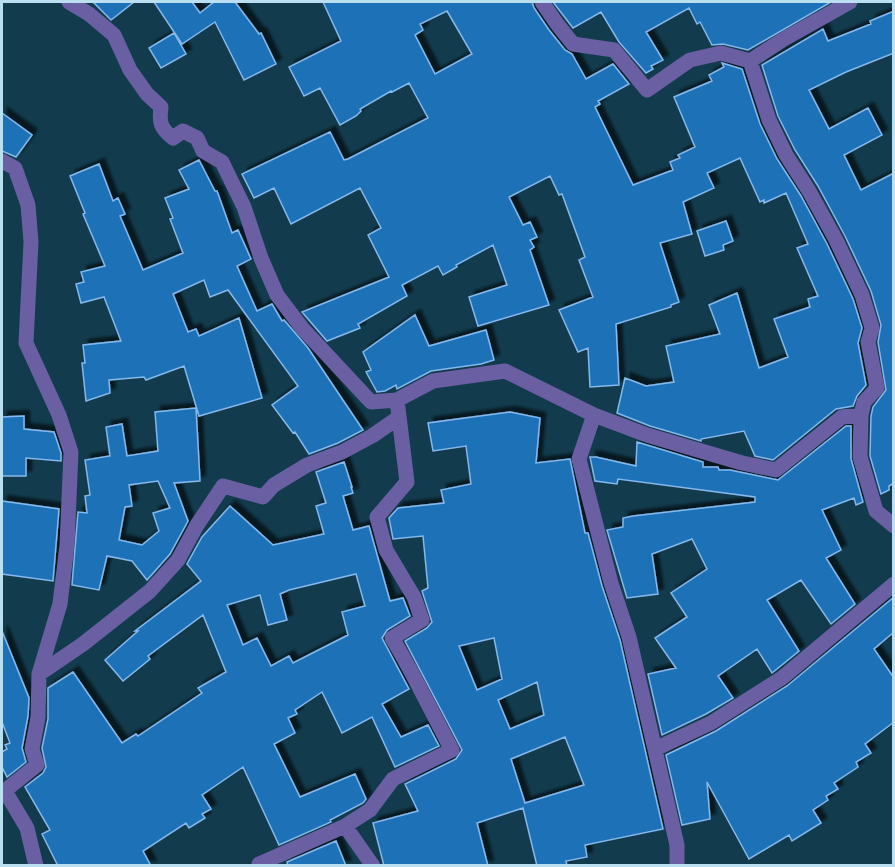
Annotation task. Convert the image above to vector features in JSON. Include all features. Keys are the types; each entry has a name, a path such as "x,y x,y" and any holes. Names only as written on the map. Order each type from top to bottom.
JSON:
{"street":[{"path":"69,2 89,14 114,35 130,70 147,94 161,107 159,122 163,131 173,138 183,131 197,138 203,151 222,162 244,207 261,258 277,295 302,328 371,402 397,400 433,381 505,371 594,414 647,435 742,463 776,470 842,417 861,415"},
{"path":"542,2 573,44 614,50 647,90 690,60 721,53 750,61 850,2"},
{"path":"750,61 769,120 786,155 836,240 862,296 872,328 868,342 877,388 864,402 861,415 860,457 876,512 894,526"},
{"path":"2,161 15,168 28,205 31,242 26,343 59,415 71,452 67,545 60,604 39,674 38,717 32,749 37,765 3,792 27,828 36,866"},
{"path":"260,866 259,864 345,825 370,810 393,779 452,750 415,675 392,638 422,620 414,597 386,550 377,517 407,482 397,400"},
{"path":"594,414 579,459 611,583 629,637 677,845 678,866"},
{"path":"39,674 83,644 150,591 178,560 197,525 223,486 263,497 274,484 307,465 342,453 398,418"},
{"path":"656,749 711,723 782,678 894,584"},
{"path":"345,825 373,866"}],"building":[{"path":"93,2 134,2 111,20"},
{"path":"154,2 192,2 200,13 214,2 235,2 259,34 261,33 276,64 244,80 215,22 182,44"},
{"path":"323,2 532,2 549,30 565,50 572,54 586,79 613,64 629,84 598,101 600,104 595,107 633,185 673,170 670,162 680,158 678,155 695,147 674,97 712,81 709,75 724,67 722,63 742,69 760,124 777,159 801,196 827,244 853,299 862,328 858,343 866,385 857,396 853,406 836,409 773,460 755,456 744,431 701,439 701,441 650,426 617,413 625,378 646,386 674,382 666,346 720,334 709,305 737,293 759,368 788,357 774,319 810,307 808,299 818,296 797,248 808,244 786,193 764,203 764,200 760,202 740,158 707,173 714,188 683,202 692,234 660,243 679,302 671,307 616,324 619,385 590,387 588,348 578,352 559,310 593,297 579,260 585,257 562,194 559,195 550,176 509,197 523,225 530,222 537,237 530,240 534,247 530,250 549,305 478,326 469,297 507,285 493,245 456,265 457,267 443,275 438,266 402,285 407,296 358,324 360,328 327,341 302,312 389,277 368,235 381,228 360,188 291,224 274,188 254,198 242,174 330,132 344,160 348,159 428,118 409,83 360,109 361,111 356,116 340,125 320,88 304,96 289,67 341,41","holes":["447,11 472,54 435,74 415,35 423,30 420,24"]},
{"path":"553,2 831,2 748,50 723,44 712,45 700,22 697,24 689,8 646,32 663,60 651,66 653,69 646,73 619,42 601,12 573,28"},
{"path":"894,11 894,53 809,90 829,129 868,108 882,135 844,155 861,190 894,173 894,483 889,486 889,490 881,494 870,456 873,407 886,390 878,342 881,325 871,291 845,236 778,116 762,65 823,29 828,41 871,24 870,21"},
{"path":"174,33 186,54 161,68 149,48"},
{"path":"2,113 32,135 16,157 2,151"},
{"path":"199,160 217,191 232,233 238,230 251,259 237,266 257,311 272,304 282,321 284,320 308,348 363,430 309,454 295,432 293,433 272,405 298,386 228,290 210,297 204,280 173,294 188,332 196,329 199,336 239,318 262,398 199,416 184,366 146,380 144,377 109,380 110,393 86,401 82,363 85,363 83,345 121,341 104,297 81,303 76,284 84,282 81,272 105,266 70,176 99,164 113,201 118,198 125,214 120,216 143,270 183,253 165,198 189,189 179,170"},
{"path":"726,221 733,241 723,245 724,250 705,256 697,231"},
{"path":"415,315 429,346 486,330 494,360 431,371 397,389 396,385 385,391 377,392 366,372 371,370 363,352"},
{"path":"196,408 200,481 174,483 188,521 170,554 147,580 132,561 107,556 99,590 72,585 78,512 87,513 85,496 90,495 85,460 110,456 106,427 122,424 127,456 158,451 155,412","holes":["158,481 170,508 153,513 159,531 142,545 119,540 125,507 132,506 129,485"]},
{"path":"510,412 540,418 536,463 570,459 585,533 588,533 620,640 663,829 585,845 587,857 566,861 567,866 537,866 523,808 477,823 488,866 384,866 373,823 418,811 405,784 456,759 462,750 405,641 427,628 432,622 422,591 428,588 423,536 393,539 389,518 398,508 444,503 441,490 471,484 466,446 433,451 428,423","holes":["494,638 502,679 477,690 459,646","537,682 544,715 510,729 498,700","565,737 584,785 525,803 511,759"]},
{"path":"24,416 24,429 54,432 61,453 61,461 26,458 26,476 2,476 2,417"},
{"path":"846,426 851,426 851,459 863,502 856,505 854,498 822,510 841,550 826,558 855,604 831,624 801,580 767,600 799,651 772,673 757,649 718,676 733,698 662,735 648,674 676,668 655,638 687,617 671,593 707,569 692,539 652,554 658,594 627,598 607,530 623,527 623,518 755,502 755,497 618,479 617,484 595,481 590,457 636,466 637,442 703,462 703,467 718,467 719,470 730,470 778,480"},
{"path":"344,462 353,493 343,496 353,530 369,526 390,601 403,598 410,616 387,630 382,638 409,689 382,704 401,737 428,725 439,746 395,767 372,717 342,733 322,692 295,710 297,714 288,718 295,733 274,744 300,797 355,774 366,799 363,803 330,820 331,822 279,845 243,767 202,795 211,809 202,814 205,818 189,828 186,823 143,851 151,866 58,866 42,834 50,830 25,787 43,773 46,767 42,748 48,719 48,688 73,672 122,743 136,734 138,736 202,693 198,688 226,672 203,615 148,656 150,659 123,681 105,660 138,631 135,631 201,581 187,564 202,537 230,506 273,545 324,534 316,506 326,503 316,472","holes":["356,574 365,606 342,612 348,635 293,663 289,656 271,666 257,638 243,645 227,605 260,595 268,625 287,620 280,594"]},
{"path":"2,501 59,509 53,581 2,574"},
{"path":"894,597 894,632 874,649 894,678 894,722 865,744 871,753 856,762 858,767 834,783 838,789 826,796 828,800 813,810 821,823 792,841 789,835 749,859 707,782 710,819 682,825 666,755 716,731 787,686"},
{"path":"2,631 29,698 22,748 26,762 7,777 2,767 2,752 7,749 5,745 10,743 2,722"},
{"path":"336,841 346,866 288,866 287,862"}]}
